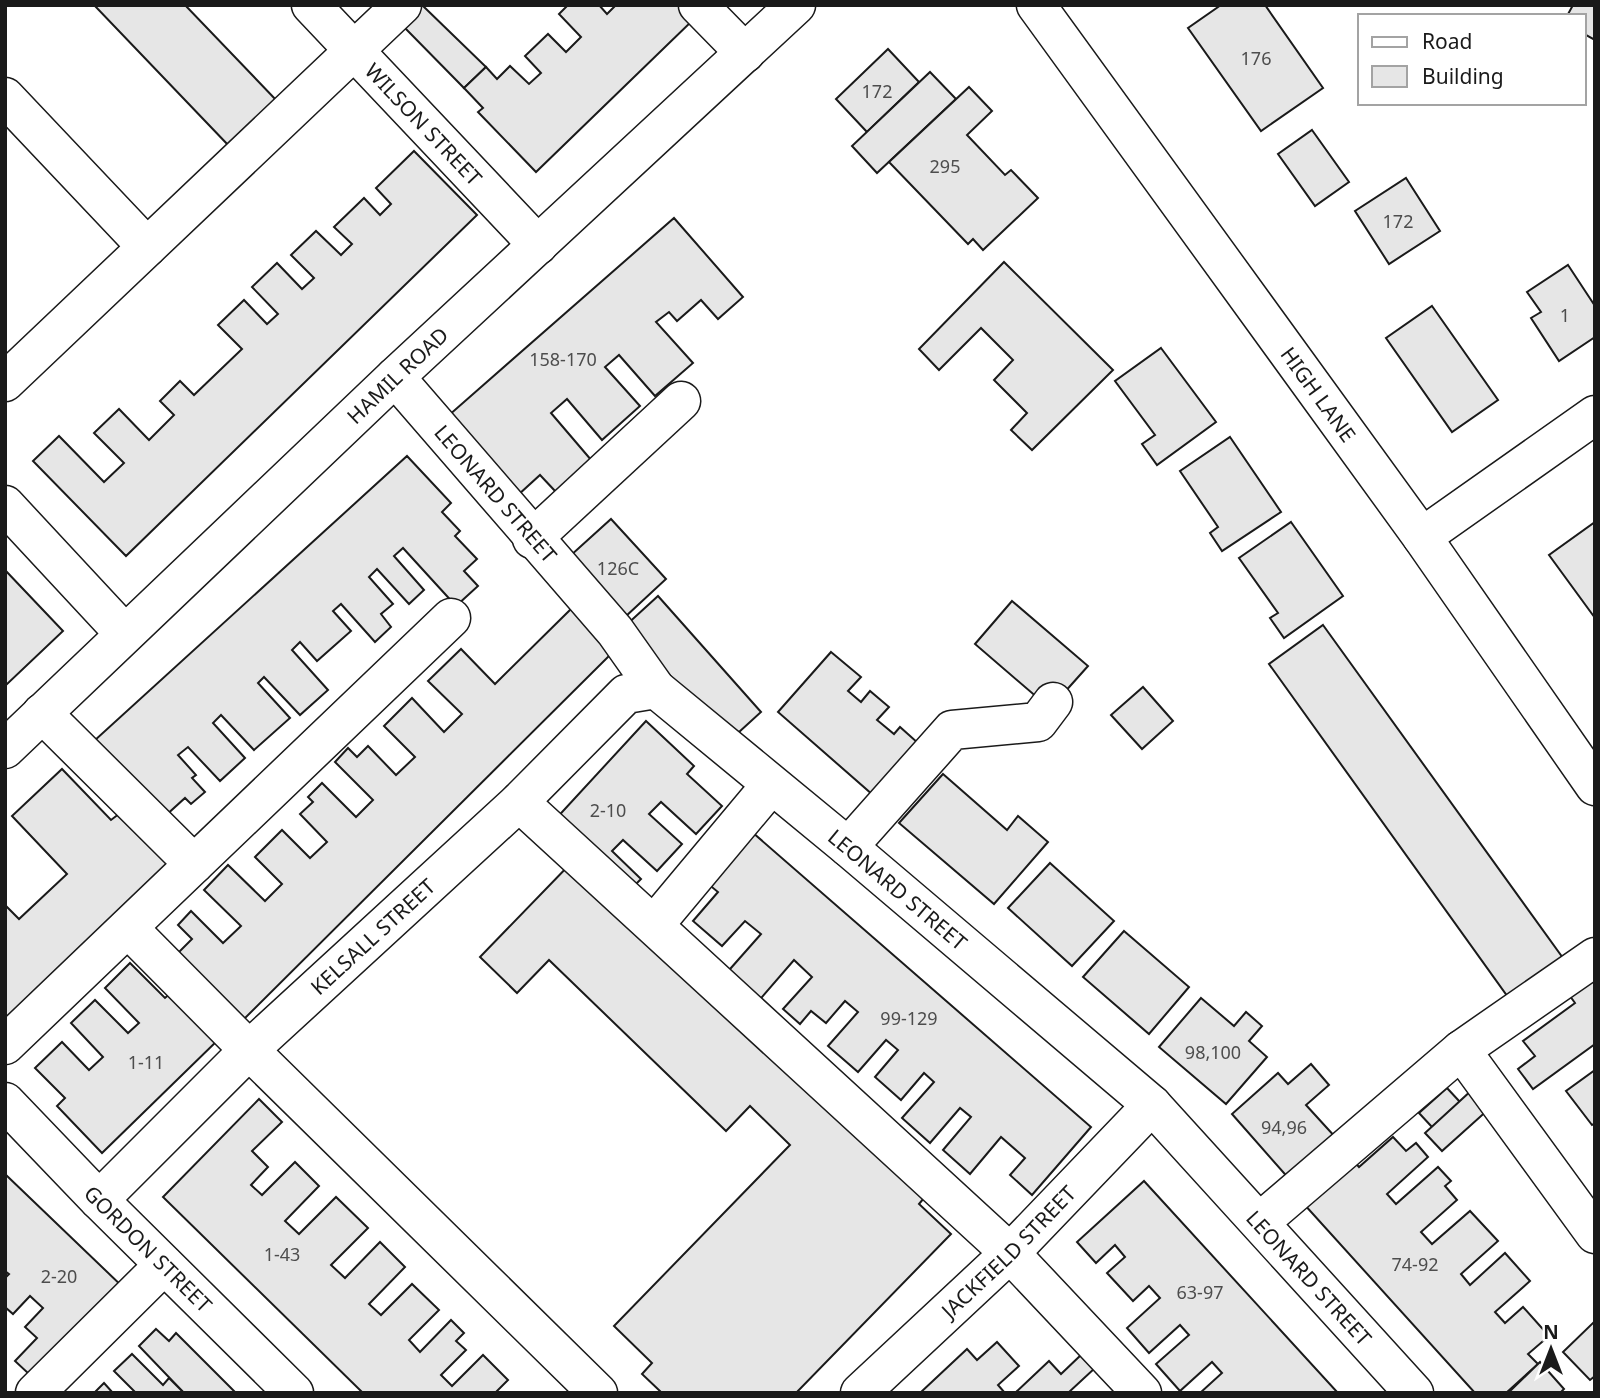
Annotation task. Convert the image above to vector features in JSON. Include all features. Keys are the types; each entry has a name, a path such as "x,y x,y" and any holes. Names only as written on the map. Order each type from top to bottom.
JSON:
{"street":[{"name":"WILSON STREET","path":"311,5 537,245"},
{"path":"5,382 401,5"},
{"path":"698,5 745,52"},
{"name":"HAMIL ROAD","path":"5,749 395,377 796,5"},
{"name":"HIGH LANE","path":"1037,5 1422,537 1595,786"},
{"path":"5,97 147,247"},
{"name":"LEONARD STREET","path":"395,377 532,539 615,631 656,689 848,847 1152,1105 1414,1393"},
{"path":"532,539 681,401"},
{"path":"1422,537 1595,415"},
{"path":"5,505 124,633"},
{"path":"5,1045 451,618"},
{"name":"KELSALL STREET","path":"99,1200 248,1050 519,802 626,694 656,689"},
{"path":"848,847 952,730 1038,722 1053,702"},
{"path":"42,713 194,864"},
{"path":"654,925 771,785"},
{"path":"519,802 1010,1253 1142,1393"},
{"path":"128,928 248,1050 598,1393"},
{"path":"1260,1222 1461,1050 1595,957"},
{"path":"1461,1050 1595,1234"},
{"name":"GORDON STREET","path":"5,1102 99,1200 294,1393"},
{"name":"JACKFIELD STREET","path":"868,1390 1010,1253 1152,1105"},
{"path":"35,1393 164,1265"},
{"path":"5,1387 11,1393"}],"building":[{"path":"94,5 185,5 278,102 230,147"},
{"path":"422,5 486,67 464,88 402,25"},
{"path":"568,5 599,5 607,14 616,5 680,5 694,19 536,172 478,112 483,108 464,88 486,67 497,79 510,66 529,84 541,73 525,56 548,34 566,52 581,37 559,14"},
{"path":"1221,5 1265,5 1323,88 1261,131 1188,28"},
{"path":"1573,5 1595,5 1595,40 1586,35 1586,14 1568,14"},
{"path":"888,49 919,82 867,132 836,99"},
{"path":"930,72 956,99 877,173 852,146"},
{"path":"969,87 992,111 967,135 1005,175 1011,170 1038,198 983,250 973,239 968,244 889,162"},
{"path":"1312,130 1349,182 1315,206 1278,154"},
{"path":"414,151 477,215 126,556 33,461 59,436 104,482 124,463 94,433 119,409 149,440 174,415 160,401 180,381 194,395 242,349 218,325 244,300 267,324 278,314 252,287 277,263 302,289 314,278 291,255 316,231 341,255 352,244 334,227 364,198 380,215 391,204 376,188"},
{"path":"1406,178 1440,231 1389,264 1355,211"},
{"path":"674,218 743,297 718,319 701,300 677,321 669,312 656,322 693,363 655,396 619,355 605,367 640,406 602,440 567,399 551,413 592,461 556,492 540,475 518,495 448,416"},
{"path":"1004,262 1113,370 1032,450 1011,430 1027,413 994,380 1013,360 981,328 939,370 919,349"},
{"path":"1568,265 1595,306 1595,337 1559,361 1531,318 1541,312 1527,292"},
{"path":"1432,306 1498,400 1452,432 1386,338"},
{"path":"1161,348 1216,422 1157,465 1142,444 1155,435 1115,381"},
{"path":"1230,437 1281,512 1222,551 1210,533 1218,527 1180,471"},
{"path":"407,456 451,503 442,512 460,531 455,536 477,559 464,571 478,586 456,606 403,548 394,556 424,590 409,604 377,569 369,577 393,604 381,614 391,627 375,642 341,604 333,611 351,631 317,661 300,642 292,650 328,690 300,715 264,677 258,683 290,718 254,750 221,715 213,723 245,758 220,781 188,747 178,755 196,775 192,778 205,792 191,804 185,798 164,817 94,741"},
{"path":"611,519 666,579 625,617 570,556"},
{"path":"1291,522 1343,596 1284,638 1270,618 1278,613 1239,558"},
{"path":"1595,522 1595,618 1549,555"},
{"path":"5,570 63,631 5,686"},
{"path":"658,596 761,712 727,743 624,627"},
{"path":"1012,601 1088,666 1063,694 1039,699 975,644"},
{"path":"572,608 614,651 236,1027 176,955 192,939 178,925 191,911 223,943 241,926 204,890 228,865 265,901 282,884 255,857 282,830 310,858 327,842 300,814 313,802 308,797 322,783 356,817 373,800 335,762 348,748 357,757 368,746 396,775 415,757 384,726 412,698 444,732 462,714 428,681 461,649 495,684"},
{"path":"1323,625 1568,965 1513,1004 1269,664"},
{"path":"831,652 861,677 848,691 861,702 870,691 889,707 877,720 894,734 900,727 918,743 873,795 778,712"},
{"path":"1143,687 1173,721 1142,749 1111,715"},
{"path":"646,721 694,766 687,774 722,806 696,834 661,802 649,814 682,844 657,871 623,840 612,851 641,879 627,893 552,823"},
{"path":"62,769 111,820 124,810 178,867 13,1024 5,1016 5,905 19,919 67,874 12,816"},
{"path":"943,774 1007,830 1018,816 1048,842 994,904 899,823"},
{"path":"752,832 1091,1127 1032,1195 1010,1175 1025,1158 1001,1137 970,1174 943,1150 971,1117 960,1108 930,1143 902,1118 934,1082 924,1073 901,1100 875,1077 898,1050 886,1040 858,1072 828,1046 858,1012 845,1001 826,1023 811,1011 800,1024 783,1009 812,977 794,960 756,1004 723,977 761,934 745,921 722,946 693,921 718,892 707,883"},
{"path":"574,860 924,1198 919,1204 951,1234 796,1393 662,1393 642,1374 652,1363 614,1326 790,1145 750,1106 726,1131 549,960 517,993 480,957"},
{"path":"1050,863 1114,921 1072,966 1008,908"},
{"path":"1124,931 1189,987 1149,1034 1083,977"},
{"path":"130,963 165,998 174,990 221,1037 102,1153 57,1106 65,1098 35,1068 62,1042 89,1070 103,1057 71,1023 95,1000 128,1033 139,1023 105,988"},
{"path":"1595,971 1595,1044 1533,1089 1518,1069 1535,1056 1523,1041 1575,1003 1567,992"},
{"path":"1201,998 1234,1026 1246,1012 1262,1026 1249,1041 1267,1057 1226,1104 1159,1047"},
{"path":"1311,1064 1329,1085 1306,1105 1337,1139 1291,1181 1232,1114 1278,1073 1288,1084"},
{"path":"1595,1070 1595,1123 1592,1125 1566,1091"},
{"path":"1447,1088 1460,1102 1432,1127 1419,1113"},
{"path":"1473,1089 1490,1108 1442,1151 1425,1133"},
{"path":"259,1099 282,1122 252,1151 268,1167 251,1185 262,1195 295,1162 319,1186 285,1221 299,1234 336,1197 368,1228 331,1265 345,1278 380,1242 405,1267 369,1304 381,1315 412,1284 439,1310 409,1340 420,1352 451,1320 464,1333 456,1341 466,1350 441,1375 452,1386 483,1355 508,1380 495,1393 363,1393 163,1197"},
{"path":"1393,1137 1406,1151 1416,1143 1428,1157 1387,1194 1396,1204 1438,1167 1451,1181 1445,1186 1457,1200 1421,1232 1432,1244 1470,1211 1498,1241 1461,1274 1470,1285 1505,1253 1530,1281 1495,1312 1505,1323 1523,1307 1549,1336 1528,1354 1538,1364 1506,1393 1475,1393 1303,1203 1351,1158 1359,1167"},
{"path":"5,1174 127,1291 30,1375 15,1361 37,1338 25,1327 43,1308 30,1296 13,1314 5,1307 5,1278 9,1274 5,1271"},
{"path":"1144,1181 1338,1393 1200,1393 1222,1373 1212,1362 1180,1391 1156,1364 1189,1335 1180,1325 1149,1353 1127,1328 1160,1298 1149,1286 1133,1301 1107,1273 1125,1257 1115,1245 1096,1263 1077,1242"},
{"path":"1595,1321 1595,1376 1590,1380 1563,1352"},
{"path":"156,1329 169,1341 176,1333 236,1393 184,1393 139,1346"},
{"path":"997,1342 1019,1366 998,1385 1005,1393 920,1393 967,1349 977,1360"},
{"path":"132,1354 163,1385 169,1378 184,1393 136,1393 114,1371"},
{"path":"1082,1354 1095,1368 1068,1393 1015,1393 1049,1361 1061,1374"},
{"path":"1540,1362 1564,1389 1560,1393 1508,1393"},
{"path":"104,1383 113,1393 94,1393"}]}
